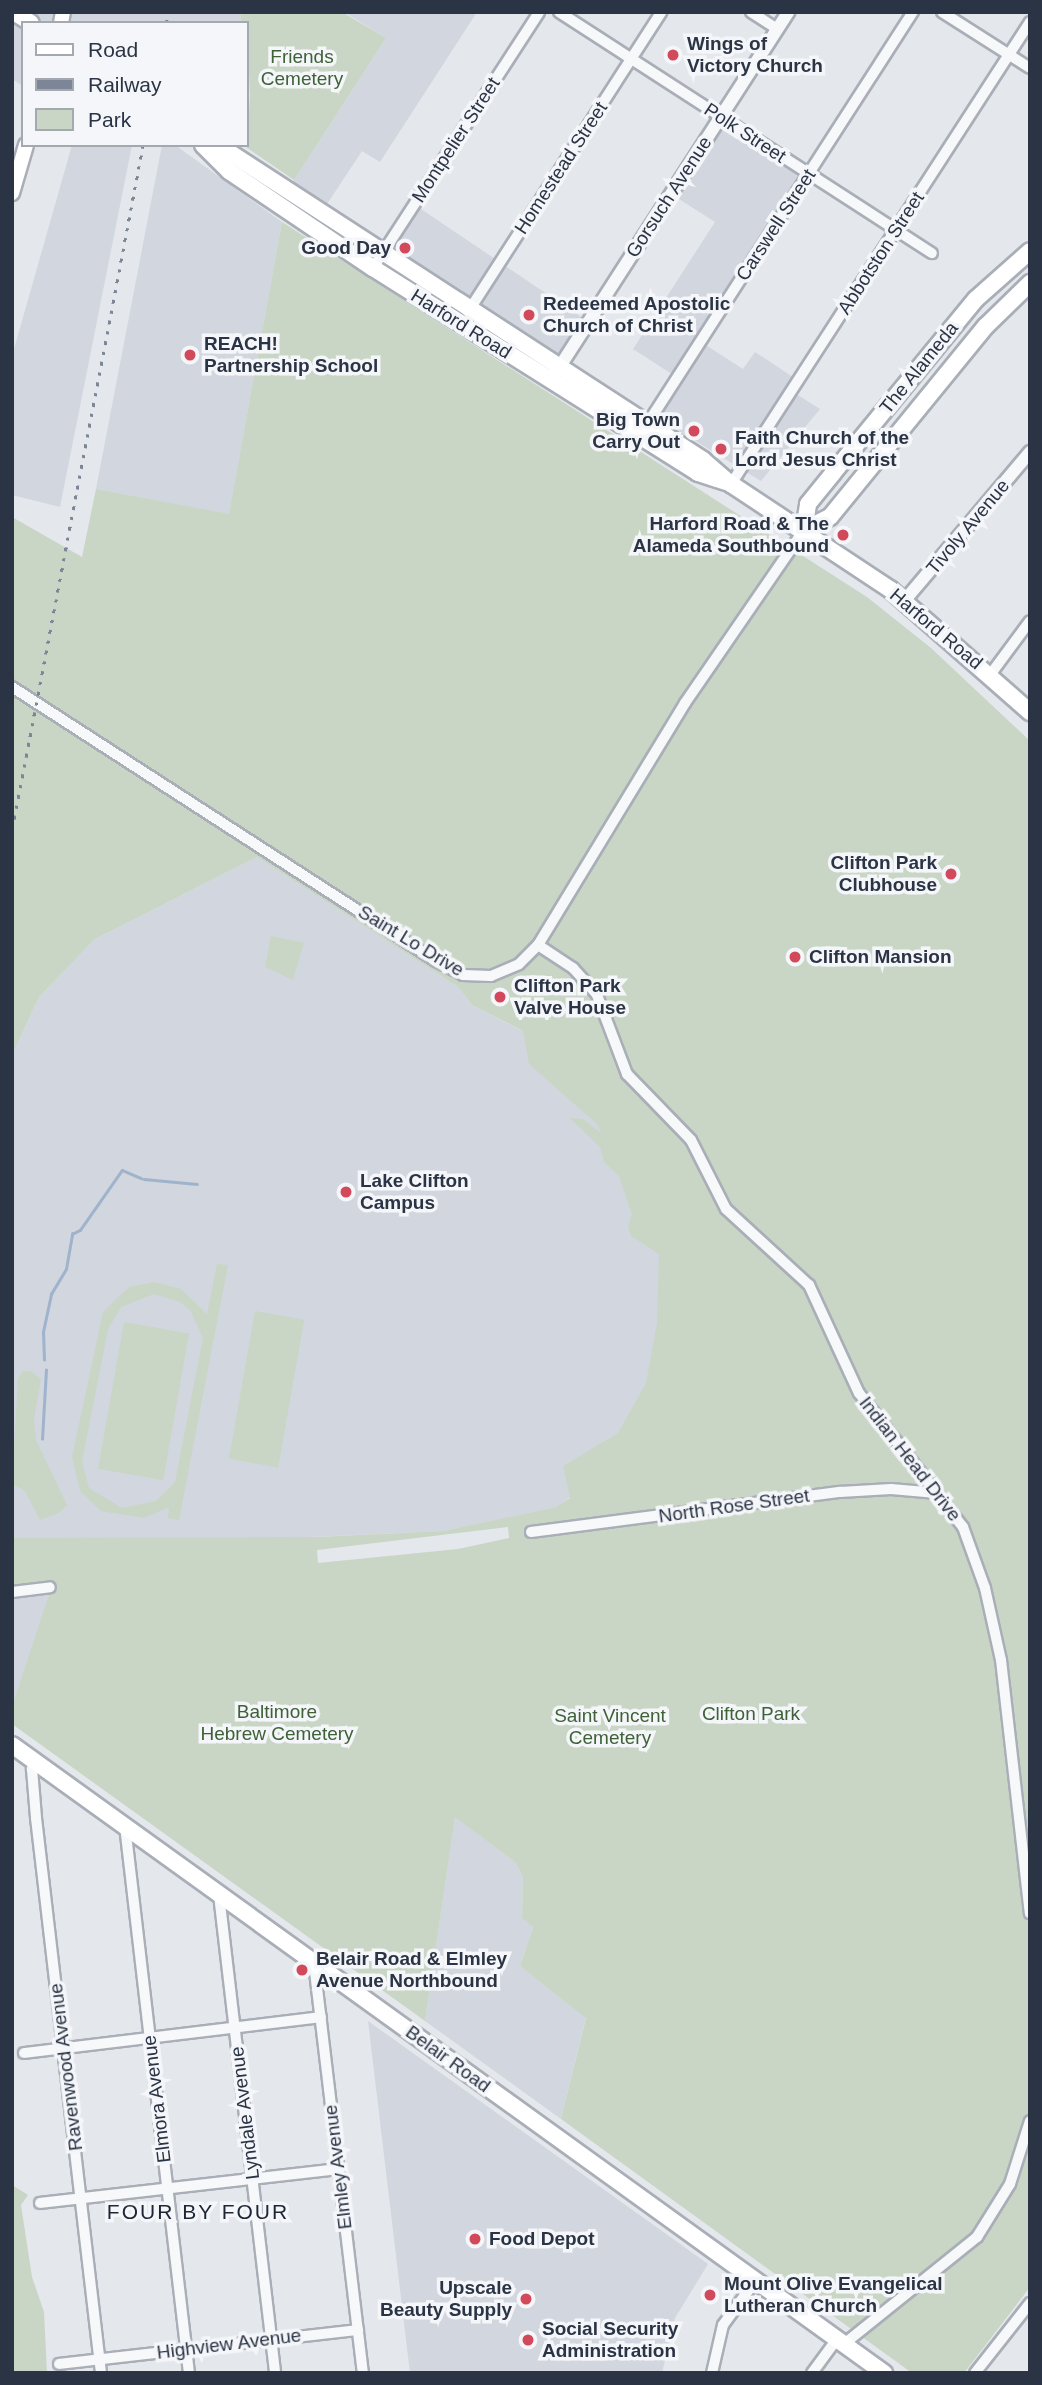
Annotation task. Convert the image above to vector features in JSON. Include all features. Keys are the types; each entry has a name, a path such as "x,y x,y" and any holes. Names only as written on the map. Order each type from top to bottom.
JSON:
{"main road":[{"path":"12,193 25,147"},
{"name":"Harford Road","path":"205,147 229,171 804,530 905,600 1030,712"},
{"name":"Harford Road","path":"221,147 377,262"},
{"name":"The Alameda","path":"804,530 808,504 832,473 976,299 1030,251"},
{"name":"The Alameda","path":"804,530 830,517 986,326 1030,283"},
{"name":"Belair Road","path":"12,1745 884,2373"}],"street":[{"name":"Montpelier Street","path":"377,262 538,12"},
{"name":"Polk Street","path":"559,12 932,253"},
{"name":"Homestead Street","path":"465,317 662,12"},
{"path":"751,12 777,29"},
{"name":"Gorsuch Avenue","path":"555,374 788,12"},
{"name":"Carswell Street","path":"644,430 914,12"},
{"path":"942,12 1030,68"},
{"name":"Abbotston Street","path":"731,484 1030,22"},
{"name":"Tivoly Avenue","path":"905,600 1030,452"},
{"name":"Saint Lo Drive","path":"12,687 455,971 482,978 499,975 519,964 538,946 700,680 804,530"},
{"path":"990,675 1030,621"},
{"name":"Indian Head Drive","path":"538,946 573,968 597,995 627,1074 691,1140 726,1209 809,1285 859,1392 937,1493 970,1542 994,1625 1030,1913"},
{"name":"North Rose Street","path":"531,1532 839,1492 891,1489 937,1493"},
{"path":"12,1592 50,1587"},
{"name":"Ravenwood Avenue","path":"37,1762 32,1769 36,1818 101,2373"},
{"name":"Elmora Avenue","path":"125,1826 189,2373"},
{"name":"Lyndale Avenue","path":"219,1894 275,2373"},
{"name":"Elmley Avenue","path":"314,1961 363,2373"},
{"path":"24,2053 321,2017"},
{"path":"812,2373 840,2341 960,2253 989,2223 1010,2184 1030,2121"},
{"path":"40,2203 338,2169"},
{"path":"712,2373 723,2325 756,2280"},
{"path":"975,2373 1029,2304"},
{"name":"Highview Avenue","path":"59,2364 358,2330"}],"shaded area":[{"path":"12,12 240,12 241,21 21,21 21,85 12,79"},
{"path":"344,12 477,12 380,162 362,151 327,204 292,183 386,38"},
{"path":"720,118 809,175 701,342 743,369 755,352 799,381 793,392 820,409 761,481 653,415 678,378 633,349 715,222 671,194"},
{"path":"71,147 132,147 60,507 12,495 12,356"},
{"name":"REACH! Partnership School","path":"162,147 178,147 282,222 229,515 96,489"},
{"path":"415,205 586,320 559,360 388,245"},
{"name":"Lake Clifton Campus","path":"257,857 458,987 472,1005 559,1050 709,1308 599,1476 557,1507 443,1531 289,1538 12,1538 12,1055 39,997 95,939"},
{"path":"53,1581 12,1717 12,1586"},
{"path":"455,1816 515,1862 523,1877 522,1917 533,1927 520,1966 586,2017 561,2119 425,2021"},
{"path":"368,2021 708,2264 675,2318 662,2373 410,2373"}],"green space":[{"name":"Friends Cemetery","path":"240,12 342,12 386,38 294,180 246,147 250,96 248,21 241,21"},
{"name":"Clifton Park","path":"282,222 867,597 931,648 1030,741 1030,2287 964,2373 912,2373 561,2119 586,2018 520,1966 533,1927 522,1918 523,1877 515,1862 455,1817 425,2021 12,1724 12,1707 53,1582 12,1586 12,1538 316,1537 443,1531 556,1507 570,1498 563,1466 618,1433 646,1383 657,1323 659,1254 631,1236 628,1227 632,1214 619,1176 604,1162 600,1147 570,1118 583,1119 601,1133 598,1125 529,1064 523,1031 472,1005 458,987 257,857 95,939 39,997 12,1055 12,517 82,557 96,489 229,514","holes":["508,1527 509,1538 458,1549 318,1563 317,1550"]},
{"path":"271,936 304,943 293,980 265,967"},
{"path":"217,1264 228,1265 179,1520 168,1518 169,1507 144,1518 101,1511 80,1491 72,1457 103,1312 129,1287 154,1282 181,1289 207,1314","holes":["154,1294 180,1302 190,1310 203,1338 175,1482 156,1501 122,1508 89,1488 82,1462 108,1329 121,1307"]},
{"path":"255,1311 304,1320 278,1467 229,1459"},
{"path":"124,1322 189,1333 163,1480 98,1469"},
{"path":"31,1371 41,1379 34,1419 36,1440 67,1505 59,1513 40,1520 25,1491 12,1484 18,1379 22,1372"},
{"path":"12,2185 28,2195 21,2205 32,2277 44,2312 47,2373 12,2373"}],"waterway":[{"path":"44,1360 43,1332 51,1294 66,1269 72,1234 80,1230 122,1170 141,1178"},
{"path":"144,1179 197,1184"},
{"path":"42,1439 46,1370"}],"railway":[{"path":"166,21 168,12"},
{"path":"12,829 143,147"}],"place":[{"name":"Wings of Victory Church","path":"673,55"},
{"name":"Good Day","path":"405,248"},
{"name":"Redeemed Apostolic Church of Christ","path":"529,315"},
{"name":"REACH! Partnership School","path":"190,355"},
{"name":"Big Town Carry Out","path":"694,431"},
{"name":"Faith Church of the Lord Jesus Christ","path":"721,449"},
{"name":"Harford Road & The Alameda Southbound","path":"843,535"},
{"name":"Clifton Park Clubhouse","path":"951,874"},
{"name":"Clifton Mansion","path":"795,957"},
{"name":"Clifton Park Valve House","path":"500,997"},
{"name":"Lake Clifton Campus","path":"346,1192"},
{"name":"Belair Road & Elmley Avenue Northbound","path":"302,1970"},
{"name":"Food Depot","path":"475,2239"},
{"name":"Mount Olive Evangelical Lutheran Church","path":"710,2295"},
{"name":"Upscale Beauty Supply","path":"526,2299"},
{"name":"Social Security Administration","path":"528,2340"}],"district":[{"name":"FOUR BY FOUR","path":"198,2212"}],"park label":[{"name":"Baltimore Hebrew Cemetery","path":"277,1723"},
{"name":"Saint Vincent Cemetery","path":"610,1727"}]}
